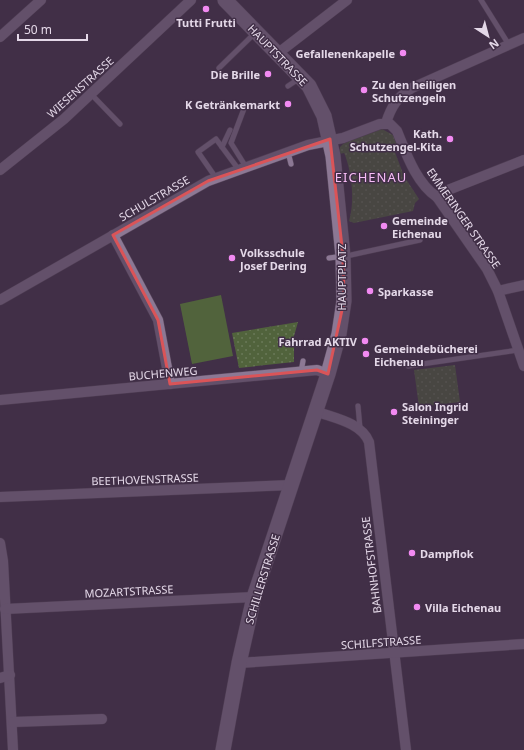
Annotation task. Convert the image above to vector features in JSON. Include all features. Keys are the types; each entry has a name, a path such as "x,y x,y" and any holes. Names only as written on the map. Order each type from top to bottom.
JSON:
{"main road":[{"name":"HAUPTSTRASSE","path":"225,0 314,93 324,116 330,139"},
{"name":"HAUPTPLATZ","path":"314,411 328,374 339,334 344,301 336,257 330,139"},
{"name":"SCHILLERSTRASSE","path":"223,750 239,663 254,597 314,411"}],"street":[{"path":"0,37 41,0"},
{"name":"WIESENSTRASSE","path":"0,170 64,119 191,0"},
{"path":"277,54 347,0"},
{"path":"330,139 343,138 386,123 393,104 405,92 524,38"},
{"name":"EMMERINGER STRASSE","path":"386,123 394,127 397,131 409,161 428,192 437,197 455,215 487,269 498,291 521,349 524,366"},
{"name":"SCHULSTRASSE","path":"0,300 208,181 318,141 330,139"},
{"path":"437,197 448,190 524,160"},
{"path":"113,235 158,320 170,384"},
{"path":"498,291 524,285"},
{"name":"BUCHENWEG","path":"0,400 170,384 302,367 328,374"},
{"path":"314,411 360,428"},
{"name":"BAHNHOFSTRASSE","path":"360,428 366,434 369,442 406,750"},
{"name":"BEETHOVENSTRASSE","path":"0,497 291,484"},
{"path":"0,543 14,750"},
{"name":"MOZARTSTRASSE","path":"5,608 254,597"},
{"name":"SCHILFSTRASSE","path":"239,663 524,644"},
{"path":"0,678 10,676"},
{"path":"13,722 102,720"}],"lane":[{"path":"481,0 508,45"},
{"path":"219,68 256,32"},
{"path":"288,86 300,77"},
{"path":"91,94 120,124"},
{"path":"242,169 231,143 245,106"},
{"path":"222,147 230,130"},
{"path":"216,178 198,152 216,139 242,169"},
{"path":"288,152 291,164"},
{"path":"336,257 420,240"},
{"path":"408,366 521,349"},
{"path":"358,406 360,428"}],"highlighted area":[{"path":"330,139 343,256 344,301 328,374 317,370 170,384 158,320 113,235 208,181"}],"green space":[{"path":"382,129 393,135 398,145 393,147 404,176 419,199 415,203 413,211 354,223 349,221 352,205 352,188 344,153 339,154 340,147 345,142"},
{"path":"221,295 233,356 192,364 180,304"},
{"path":"298,322 294,336 294,362 239,368 232,333"},
{"path":"455,365 460,402 419,407 414,370"}],"place":[{"name":"Tutti Frutti","path":"206,9"},
{"name":"Gefallenenkapelle","path":"403,53"},
{"name":"Die Brille","path":"268,74"},
{"name":"Zu den heiligen Schutzengeln","path":"364,90"},
{"name":"K Getränkemarkt","path":"288,104"},
{"name":"Kath. Schutzengel-Kita","path":"450,139"},
{"name":"Gemeinde Eichenau","path":"384,226"},
{"name":"Volksschule Josef Dering","path":"232,258"},
{"name":"Sparkasse","path":"370,291"},
{"name":"Fahrrad AKTIV","path":"365,341"},
{"name":"Gemeindebücherei Eichenau","path":"366,354"},
{"name":"Salon Ingrid Steininger","path":"394,412"},
{"name":"Dampflok","path":"412,553"},
{"name":"Villa Eichenau","path":"417,607"}],"district":[{"name":"EICHENAU","path":"371,177"}]}
